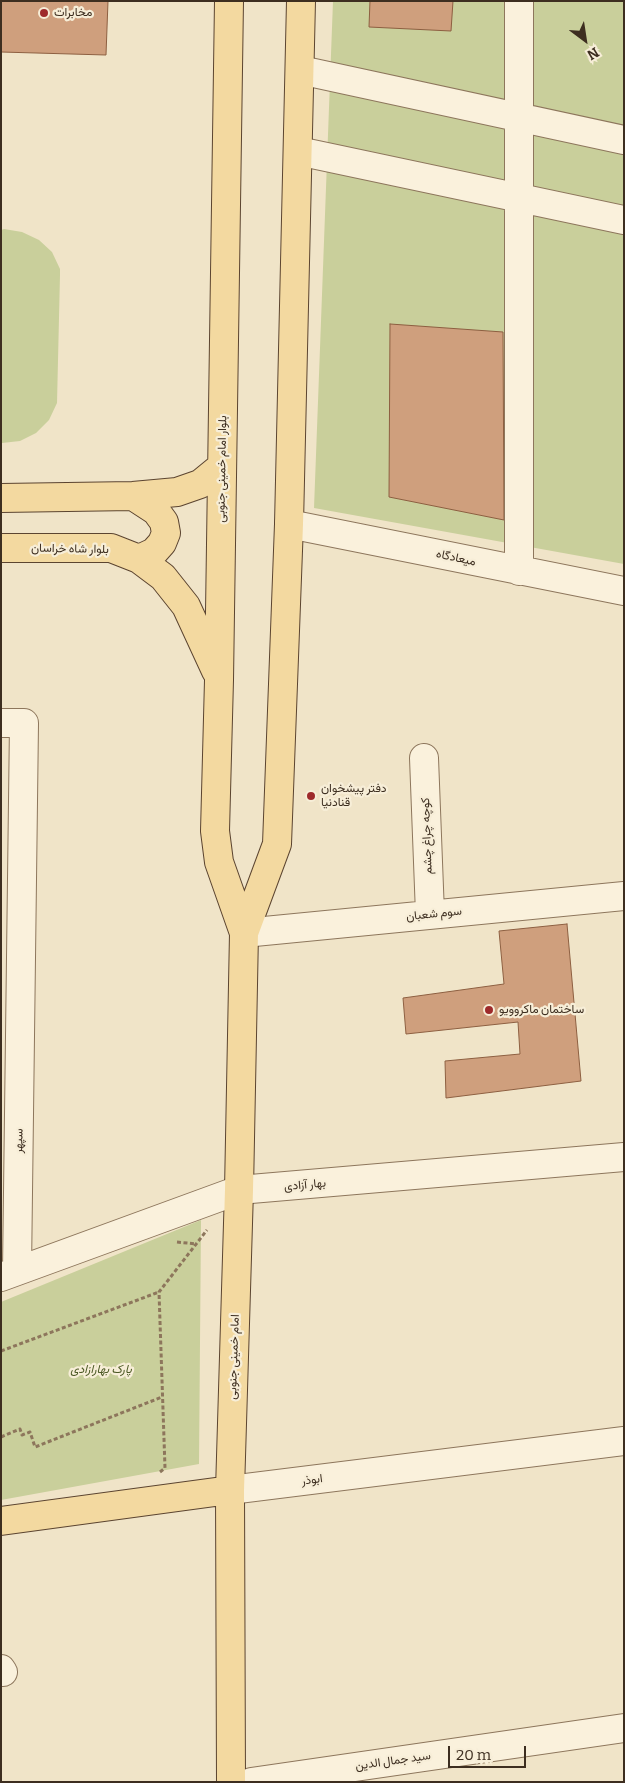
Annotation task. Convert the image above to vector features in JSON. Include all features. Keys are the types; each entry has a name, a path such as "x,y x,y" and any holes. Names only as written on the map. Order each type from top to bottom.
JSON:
{"main road":[{"name":"بلوار امام خمینی جنوبی","path":"229,1 215,831 219,862 244,933"},
{"path":"244,933 277,844 289,524 302,1"},
{"path":"1,498 133,496 177,492 200,484 222,466"},
{"path":"133,496 156,511 164,522 166,533 162,544 154,552 139,559"},
{"name":"بلوار شاه خراسان","path":"1,548 111,548 139,559 163,577 186,606 219,680"},
{"name":"امام خمینی جنوبی","path":"231,1782 230,1490 244,933"},
{"name":"ابوذر","path":"1,1521 230,1490"}],"street":[{"path":"519,1 519,571"},
{"path":"300,70 624,140"},
{"path":"298,151 624,220"},
{"name":"میعادگاه","path":"289,524 624,591"},
{"name":"سپهر","path":"1,723 24,723 11,1012 9,1273"},
{"name":"کوچه چراغ چشم","path":"424,758 430,914"},
{"name":"سوم شعبان","path":"244,933 624,896"},
{"name":"بهار آزادی","path":"9,1273 239,1190 624,1157"},
{"name":"ابوذر","path":"230,1490 624,1441"},
{"name":"سید جمال الدین","path":"251,1782 624,1728"}],"path":[{"path":"1,1351 158,1292 197,1244"},
{"path":"156,1474 165,1468 158,1292"},
{"path":"1,1437 20,1429 22,1435 30,1432 35,1447 162,1396"}],"green space":[{"path":"333,1 624,1 624,564 314,508"},
{"path":"1,230 22,232 39,240 52,252 60,269 60,275 57,403 49,420 36,433 20,441 2,443"},
{"name":"پارک بهارازادی","path":"201,1220 199,1464 1,1500 1,1302"}],"building":[{"path":"1,1 108,1 106,55 1,52"},
{"path":"370,1 453,1 451,31 369,27"},
{"path":"390,324 503,332 504,520 389,497"},
{"name":"ساختمان ماکروویو","path":"567,924 581,1081 446,1098 445,1061 520,1054 518,1022 406,1034 403,998 504,984 499,931"}],"place":[{"name":"مخابرات","path":"44,13"},
{"name":"دفتر پیشخوان قنادنیا","path":"311,796"},
{"name":"ساختمان ماکروویو","path":"489,1010"}]}
